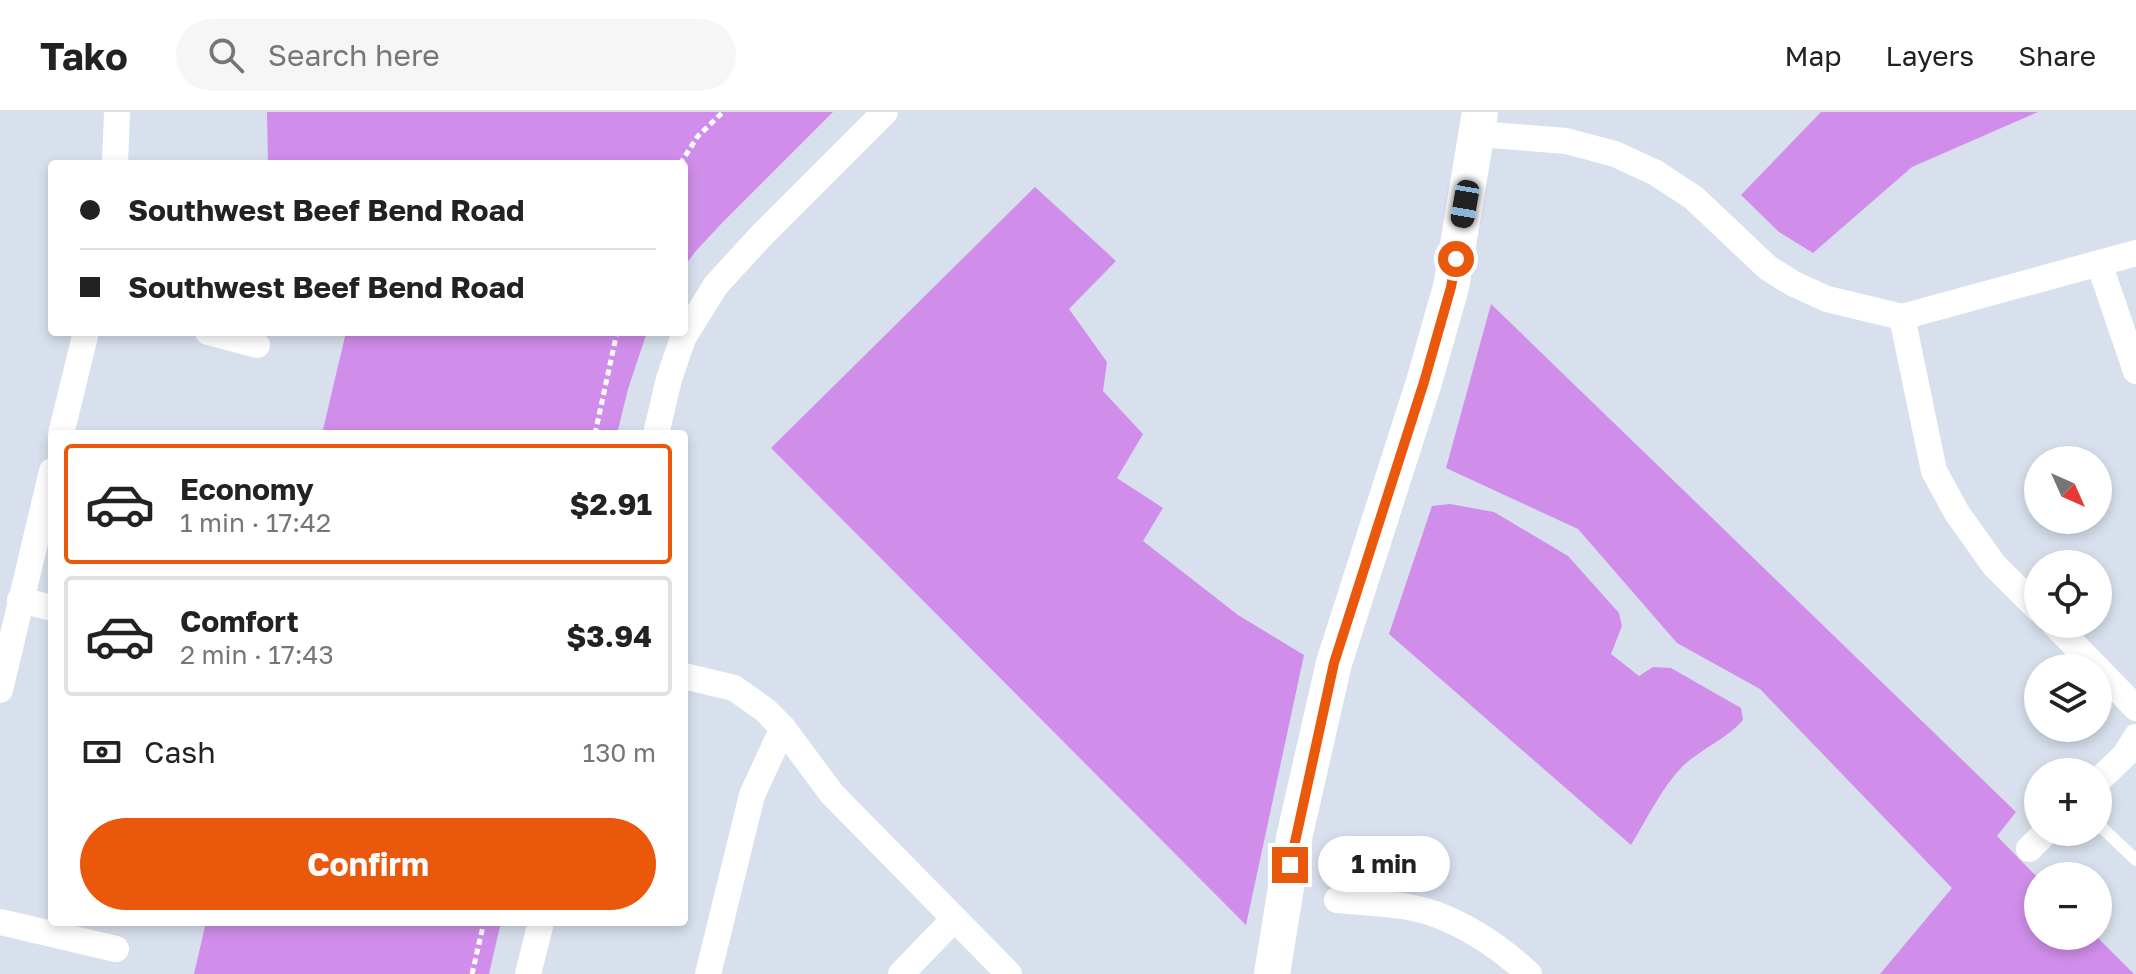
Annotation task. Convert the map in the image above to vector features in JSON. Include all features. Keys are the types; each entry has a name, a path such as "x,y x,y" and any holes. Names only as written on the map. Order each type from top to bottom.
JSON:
{"main road":[{"path":"1272,974 1294,838 1334,663 1424,382 1451,287 1479,123"}],"street":[{"path":"115,160 117,112"},
{"path":"688,330 716,285 885,112"},
{"path":"1479,123 1615,154 1656,173 1694,198 1768,268 1794,284 1827,299 1902,317 2136,253"},
{"path":"2099,263 2136,371"},
{"path":"1902,317 1934,471 1957,513 1994,565 2024,595"},
{"path":"62,430 85,336"},
{"path":"223,336 257,345"},
{"path":"657,430 669,379 684,336"},
{"path":"0,690 48,487"},
{"path":"20,600 48,607"},
{"path":"2068,638 2136,708"},
{"path":"688,677 734,688 765,710 783,728 832,794 1009,974"},
{"path":"708,974 752,795 783,728"},
{"path":"2112,768 2125,755 2136,737"},
{"path":"1337,900 1405,907 1434,914 1472,931 1529,974"},
{"path":"901,974 954,919"},
{"path":"0,922 116,949"},
{"path":"528,974 540,926"}],"lane":[{"path":"2112,837 2136,860"}],"path":[{"path":"683,160 698,136 723,112"},
{"path":"596,430 616,336"},
{"path":"472,974 483,926"}],"shaded area":[{"path":"267,112 833,112 721,224 688,262 688,160 268,160"},
{"path":"1821,112 2038,112 1912,167 1813,253 1779,232 1741,195"},
{"path":"1035,187 1116,261 1069,309 1107,362 1103,391 1143,434 1117,478 1163,508 1143,541 1238,615 1304,655 1246,925 771,448"},
{"path":"1491,304 2016,812 1997,836 2024,864 2024,950 2110,950 2134,974 1880,974 1952,888 1760,689 1677,643 1578,529 1446,468"},
{"path":"345,336 646,336 618,430 323,430"},
{"path":"1450,504 1494,512 1568,556 1619,613 1622,626 1611,654 1639,676 1653,667 1671,668 1741,708 1743,720 1737,727 1675,774 1631,845 1389,634 1432,506"},
{"path":"205,926 500,926 489,974 194,974"}],"route":[{"path":"1290,865 1334,663 1424,382 1456,259"}]}
